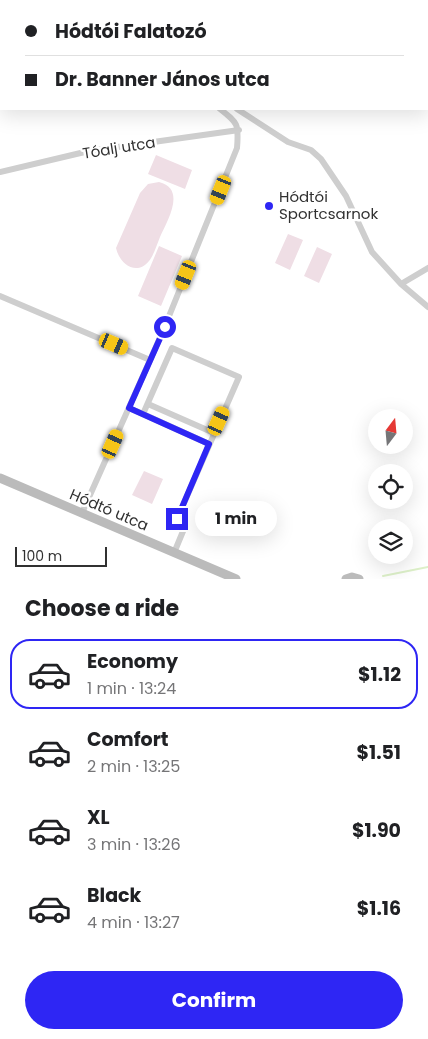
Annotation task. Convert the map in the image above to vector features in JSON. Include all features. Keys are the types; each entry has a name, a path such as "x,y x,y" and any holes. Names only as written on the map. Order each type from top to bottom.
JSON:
{"street":[{"path":"82,513 150,360 237,148 239,130 236,122 221,110"},
{"path":"239,110 288,142 311,150 321,159 346,196 372,252 401,284 428,308"},
{"name":"Tóalj utca","path":"0,172 89,151 239,130"},
{"path":"401,284 428,268"},
{"path":"0,296 150,360"},
{"path":"143,414 172,348 239,377 177,519 186,524 174,553"},
{"path":"148,404 214,433"},
{"path":"129,408 209,444"},
{"name":"Hódtó utca","path":"0,478 236,579"},
{"path":"346,579 352,577 359,579"}],"shaded area":[{"path":"156,155 192,170 185,189 148,174"},
{"path":"159,182 172,191 173,206 151,259 144,266 134,268 124,263 116,248 140,193 148,184"},
{"path":"288,234 303,240 290,270 275,263"},
{"path":"159,246 182,256 161,306 138,296"},
{"path":"317,247 332,254 319,283 304,276"},
{"path":"144,471 163,479 152,504 132,495"}],"waterway":[{"path":"383,576 428,567"}],"place":[{"name":"Hódtói Sportcsarnok","path":"269,206"}],"route":[{"path":"165,327 129,408 209,444 177,519"}]}
